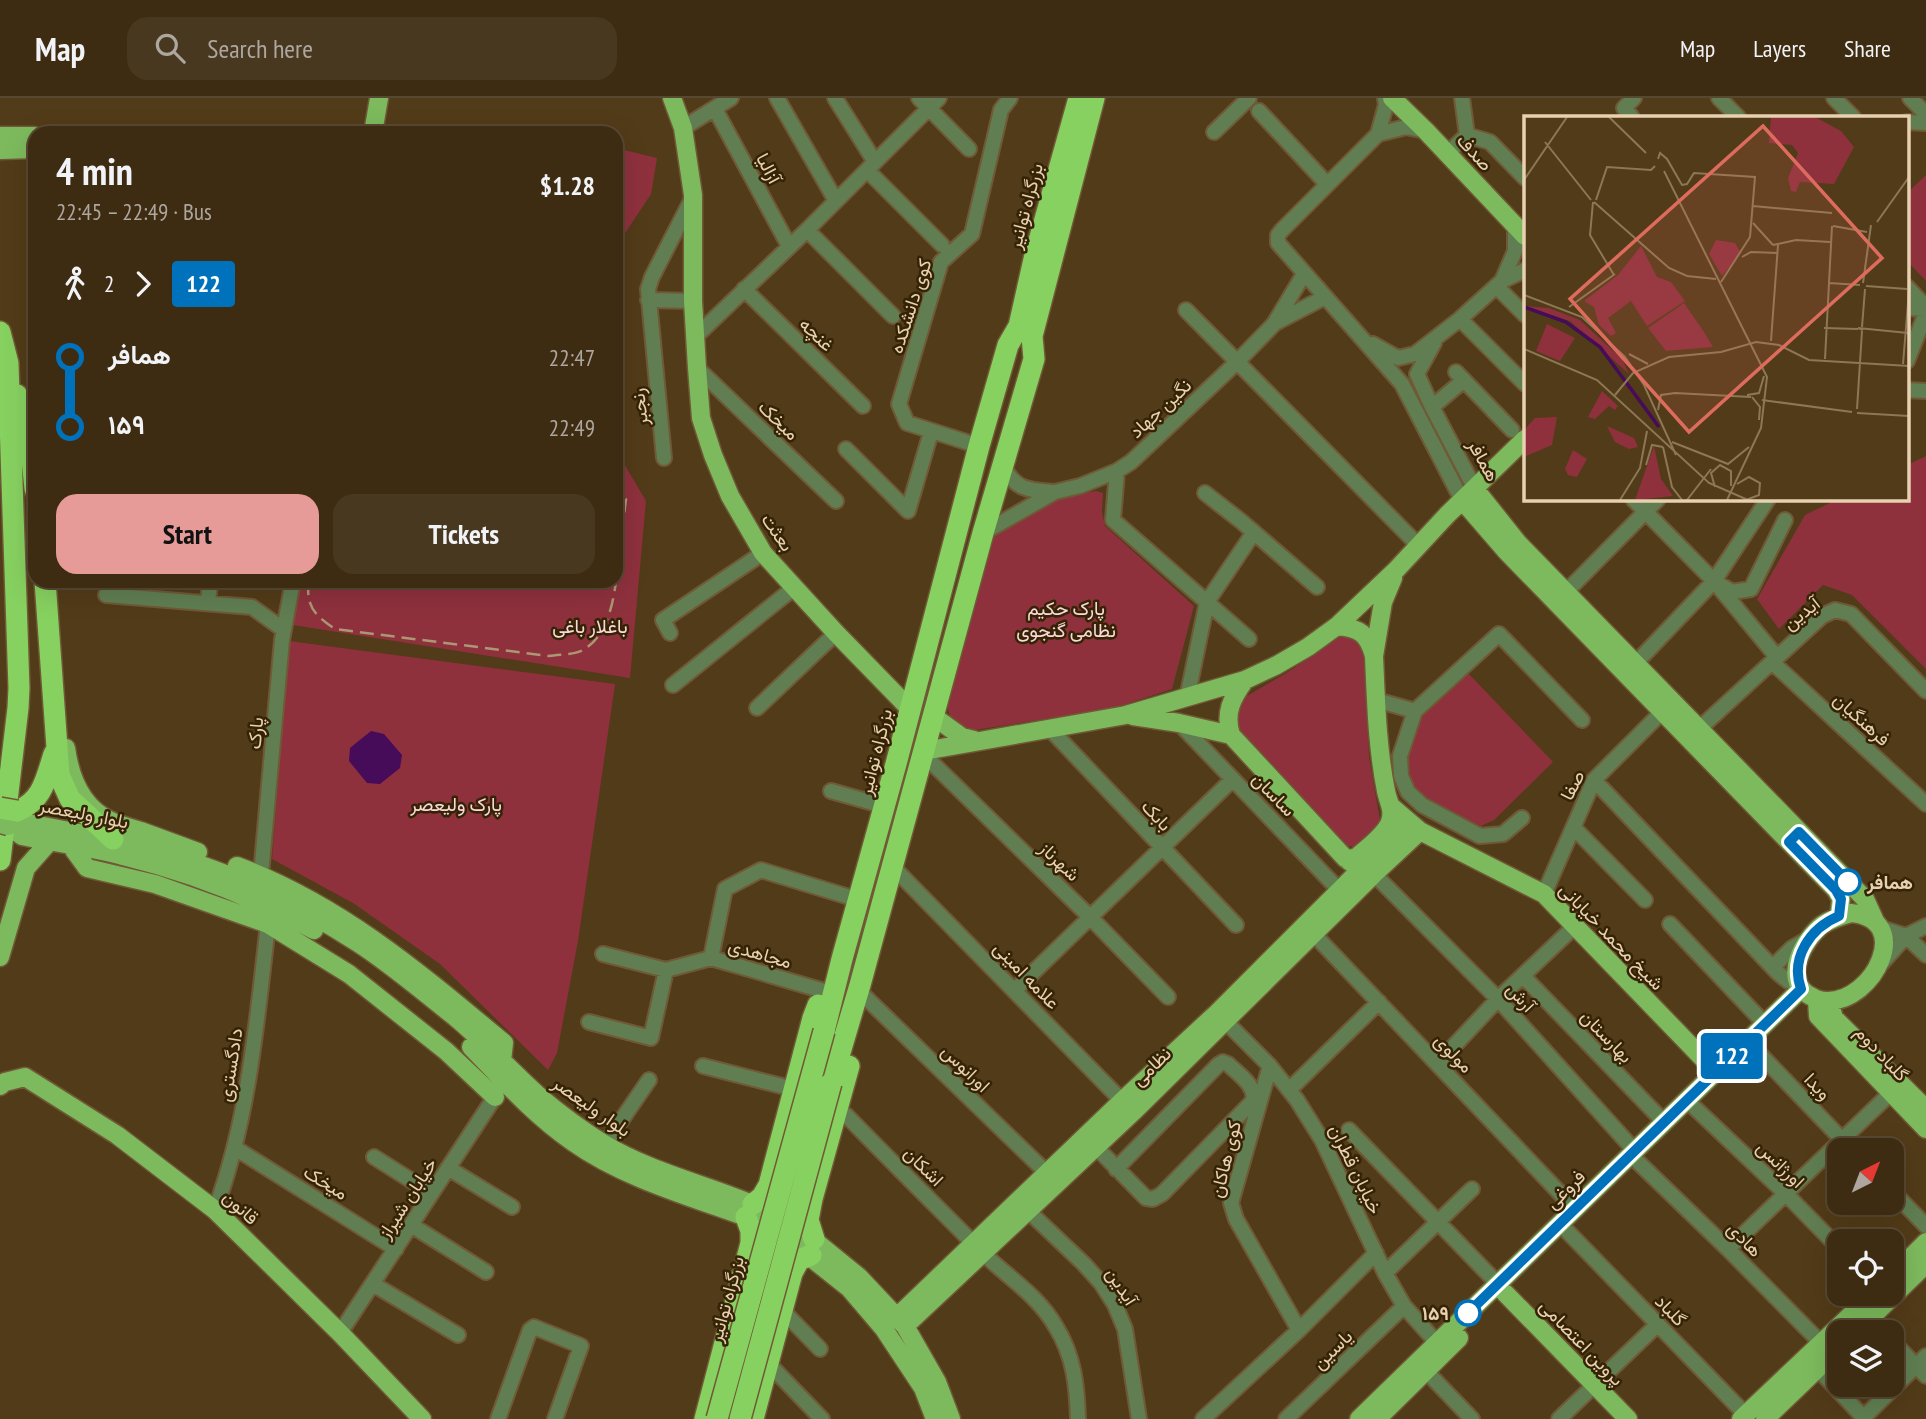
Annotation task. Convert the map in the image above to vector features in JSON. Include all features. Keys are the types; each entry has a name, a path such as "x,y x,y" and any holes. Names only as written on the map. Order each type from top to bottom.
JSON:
{"highway":[{"path":"1007,345 1004,324 1068,98"},
{"name":"بزرگراه توانیر","path":"717,1419 824,1031 979,446 1007,345 1019,326 1035,255 1079,98"},
{"name":"بزرگراه توانیر","path":"740,1419 982,533 1034,359 1032,336 1094,98"},
{"path":"1034,359 1046,338 1108,98"},
{"path":"0,332 28,433"},
{"path":"0,860 19,688 8,363"},
{"path":"45,588 59,775 70,799 113,839"},
{"path":"6,817 28,807 37,796 43,787 56,748"},
{"path":"705,1419 751,1243 749,1210 769,1185 813,1018 842,959"},
{"path":"753,1419 792,1273 799,1260 813,1247 808,1220 849,1064 857,994"},
{"path":"769,1185 776,1196 788,1202 800,1203 812,1199"},
{"path":"747,1259 759,1255 772,1256 784,1262 792,1273"}],"main road":[{"path":"374,126 379,98"},
{"name":"بعثت","path":"672,98 683,128 693,195 693,301 697,368 701,418 713,455 730,496 763,553 909,708"},
{"name":"صدف","path":"1392,98 1520,231"},
{"path":"0,136 28,136"},
{"path":"0,150 28,149"},
{"path":"923,753 1126,715 1244,680 1277,665 1338,626 1468,494 1518,435"},
{"name":"همافر","path":"1468,494 1518,543 1561,597 1662,712 1794,837 1865,899 1878,925"},
{"path":"1345,858 1357,858 1386,829 1391,820 1392,807 1387,794 1379,747 1374,656 1383,602 1396,570"},
{"name":"همافر","path":"1561,597 1636,664 1699,729 1794,837 1836,890 1841,899 1839,916"},
{"path":"1338,626 1350,627 1362,633 1370,643 1374,656"},
{"path":"1244,680 1228,710 1231,736 1345,858 1368,871"},
{"path":"1126,715 1179,723 1231,736"},
{"path":"933,716 962,737 977,741"},
{"path":"55,723 65,743 69,769 75,784 83,797 102,815 260,882"},
{"name":"شیخ محمد خیابانی","path":"1392,807 1414,827 1544,894 1716,1072"},
{"path":"6,817 21,844 26,868"},
{"name":"بلوار ولیعصر","path":"6,817 113,839 260,882 398,971 459,1021 540,1097 575,1125 624,1154 749,1210"},
{"name":"بلوار ولیعصر","path":"6,817 22,836 120,855 177,871 262,905 353,951 453,1029 500,1089 571,1142 596,1157 658,1185 782,1217 813,1247 884,1329 942,1416"},
{"name":"نظامی","path":"901,1321 1222,1018 1414,827"},
{"path":"0,957 26,868 49,842"},
{"path":"71,846 87,868 155,884 268,924 349,974 446,1051 500,1089"},
{"name":"نظامی","path":"1310,930 1340,891 1368,871"},
{"path":"1864,915 1878,925 1884,945 1878,967 1859,989 1851,995 1811,994 1797,970 1799,958 1808,939 1821,926 1839,916 1864,915"},
{"name":"فروغى","path":"1359,1419 1437,1343 1568,1232 1637,1157 1664,1122 1765,1024 1811,994"},
{"name":"فروغى","path":"1377,1419 1426,1371 1575,1209 1695,1108 1811,994"},
{"name":"گلباد دوم","path":"1811,994 1818,1016 1896,1088 1926,1109"},
{"name":"قانون","path":"0,1086 25,1077 117,1135 215,1210 422,1419"},
{"name":"گلباد دوم","path":"1896,1088 1926,1129"},
{"name":"نظامی","path":"1056,1172 1096,1147 1128,1107"},
{"path":"1904,1264 1926,1242"},
{"name":"بلوار ولیعصر","path":"813,1247 859,1277 901,1321 937,1381 942,1416"},
{"path":"1870,1318 1924,1270"},
{"name":"پروین اعتصامى","path":"1502,1289 1628,1419"},
{"path":"1852,1320 1863,1306"},
{"path":"1743,1417 1827,1348"},
{"path":"1765,1419 1818,1368 1827,1352"}],"street":[{"path":"683,128 731,98"},
{"path":"777,98 836,201"},
{"path":"835,98 871,166 942,245"},
{"name":"کوی دانشکده","path":"979,446 907,424 899,404 941,262 972,234 1001,110 1010,98"},
{"path":"1214,132 1249,98"},
{"path":"1385,98 1386,105 1378,134 1278,235 1278,243 1365,340 1398,358 1415,354 1499,284 1524,271"},
{"path":"1462,98 1467,135"},
{"path":"1630,116 1624,108 1634,98"},
{"path":"1719,98 1737,116"},
{"path":"1834,98 1852,116"},
{"path":"1910,98 1926,114"},
{"path":"695,337 871,166 929,101 969,149"},
{"name":"آزالیا","path":"715,108 789,246"},
{"path":"1259,111 1327,184"},
{"path":"1378,134 1406,127 1426,131"},
{"path":"1447,154 1467,135"},
{"path":"1467,135 1490,142 1524,177"},
{"name":"رنجبر","path":"664,458 648,289 693,195"},
{"path":"807,230 893,316"},
{"path":"1499,284 1515,251 1520,231"},
{"path":"1274,324 1304,274"},
{"path":"1499,284 1524,314"},
{"name":"غنچه","path":"744,289 863,406"},
{"path":"1909,290 1926,310 1909,356"},
{"path":"1274,324 1325,297"},
{"path":"648,300 693,301"},
{"path":"1186,310 1418,545"},
{"path":"1460,319 1524,383"},
{"name":"نگین جهاد","path":"1055,492 1080,486 1117,471 1145,449 1274,324"},
{"name":"همافر","path":"1436,338 1417,374 1468,494"},
{"name":"همافر","path":"1365,340 1402,384 1468,494"},
{"name":"میخک","path":"697,368 836,501"},
{"path":"1432,407 1460,376 1518,435"},
{"path":"846,449 908,511 931,432"},
{"path":"1002,465 1010,479 1018,485 1030,490 1055,492"},
{"path":"1117,471 1114,520 1250,639"},
{"path":"982,533 1055,492"},
{"path":"1205,493 1317,587"},
{"name":"فرهنگیان","path":"1634,500 1714,581 1774,660 1926,804"},
{"path":"1561,597 1657,500"},
{"path":"1636,664 1714,581 1767,500"},
{"path":"1714,581 1732,592 1751,589 1785,520"},
{"path":"1187,698 1207,602 1254,533"},
{"path":"670,633 663,620 763,553"},
{"path":"673,685 794,587"},
{"path":"208,603 209,588"},
{"name":"پارک","path":"260,882 284,630 292,588"},
{"path":"106,595 252,607 284,630"},
{"name":"آیدین","path":"1699,729 1822,616 1835,610 1851,614 1926,691"},
{"path":"757,708 836,633"},
{"path":"1522,818 1503,834 1480,836 1422,805 1408,792 1401,776 1400,757 1415,711 1499,634 1582,720"},
{"path":"1376,700 1415,711"},
{"name":"صفا","path":"1544,894 1594,780 1662,712"},
{"name":"ساسان","path":"1179,723 1340,891"},
{"name":"بابک","path":"1051,730 1236,925"},
{"name":"شهرناز","path":"923,753 1168,997"},
{"path":"1015,990 1233,779"},
{"path":"1594,780 1783,978 1811,994"},
{"path":"831,791 884,806"},
{"path":"1574,828 1645,900"},
{"name":"علامه امینی","path":"892,866 1128,1107"},
{"path":"710,958 725,888 761,870 859,900"},
{"name":"آرش","path":"1368,871 1499,999 1637,1157"},
{"name":"دادگستری","path":"215,1210 235,1148 251,1068 268,924"},
{"path":"1670,924 1765,1024"},
{"path":"1878,925 1906,936 1926,956"},
{"path":"1438,1063 1499,999 1575,926"},
{"path":"1878,967 1906,936 1926,926"},
{"name":"مولوی","path":"1310,930 1575,1209"},
{"path":"1773,967 1791,948 1808,939"},
{"name":"مجاهدی","path":"603,954 666,970 710,958 824,991"},
{"path":"589,1022 651,1038 666,970"},
{"name":"بهارستان","path":"1523,976 1664,1122"},
{"name":"اورانوس","path":"857,994 1056,1172"},
{"path":"1289,1090 1379,1002"},
{"name":"خیابان قطران","path":"1222,1018 1270,1066 1289,1090 1322,1140 1385,1273 1404,1306 1437,1343"},
{"name":"ویدا","path":"1755,1049 1840,1138"},
{"path":"1096,1147 1116,1169 1146,1198 1153,1199 1162,1194 1253,1101 1255,1094 1252,1088 1223,1062 1190,1103 1157,1137 1116,1169"},
{"path":"703,1066 794,1089"},
{"name":"کوی هاکان","path":"1270,1066 1231,1203 1236,1219 1299,1330"},
{"path":"605,1144 649,1080"},
{"path":"1853,1138 1896,1088"},
{"name":"خیابان شیراز","path":"340,1334 500,1089"},
{"name":"اورژانس","path":"1695,1108 1827,1236"},
{"name":"اشکان","path":"846,1115 979,1249 1033,1296 1056,1326 1072,1360 1078,1419"},
{"path":"1349,1130 1502,1289"},
{"name":"میخک","path":"235,1148 396,1249"},
{"path":"374,1157 431,1194"},
{"name":"هادی","path":"1637,1157 1728,1249 1827,1341"},
{"path":"1728,1249 1786,1194 1827,1161"},
{"path":"449,1168 512,1207"},
{"path":"1385,1273 1472,1189"},
{"path":"1904,1203 1926,1226"},
{"name":"آیدین","path":"1023,1206 1101,1283 1115,1305 1125,1329 1139,1419"},
{"path":"411,1225 486,1272"},
{"name":"گلباد","path":"1568,1232 1658,1324 1743,1417"},
{"path":"1203,1419 1299,1330 1376,1253"},
{"path":"373,1284 458,1335"},
{"name":"یاسین","path":"1286,1419 1404,1306"},
{"path":"782,1310 820,1349"},
{"path":"1559,1419 1658,1324"},
{"path":"498,1419 532,1328 581,1346 555,1419"},
{"path":"1818,1368 1865,1418 1923,1366 1904,1350"},
{"path":"768,1363 822,1419"},
{"path":"1426,1371 1472,1419"}],"green space":[{"path":"623,150 657,158 651,194 623,236"},
{"path":"1926,175 1926,281 1909,263 1909,191"},
{"path":"1926,456 1926,669 1852,595 1823,585 1779,629 1757,599 1805,515 1836,500 1909,500 1909,464"},
{"name":"باغلار باغی","path":"623,462 646,501 630,678 293,625 300,588 623,588"},
{"name":"پارک حکیم نظامی گنجوی","path":"1096,491 1103,493 1102,512 1105,526 1194,606 1172,689 1111,709 968,731 952,723 947,706 961,636 990,534 1043,499"},
{"path":"1351,634 1360,640 1364,651 1369,757 1381,826 1357,847 1348,846 1236,731 1238,704 1247,696 1341,636"},
{"name":"پارک ولیعصر","path":"289,641 615,684 578,941 557,1053 548,1070 440,964 353,903 272,859"},
{"path":"1467,672 1553,762 1494,820 1481,826 1426,801 1413,787 1408,773 1407,758 1422,715"}],"shaded area":[{"path":"371,731 384,734 402,755 400,768 380,784 367,783 349,761 350,748"}],"railway":[{"path":"623,493 626,499 623,523"},
{"path":"308,588 313,610 335,629 549,656 579,652 591,644 607,620 615,588"}],"bus line":[{"name":"122","path":"1468,1313 1801,989 1797,970 1803,948 1821,926 1839,916 1841,899 1836,890 1789,842 1799,832 1848,882"}],"place":[{"name":"همافر","path":"1848,882"},
{"name":"۱۵۹","path":"1468,1313"}]}
